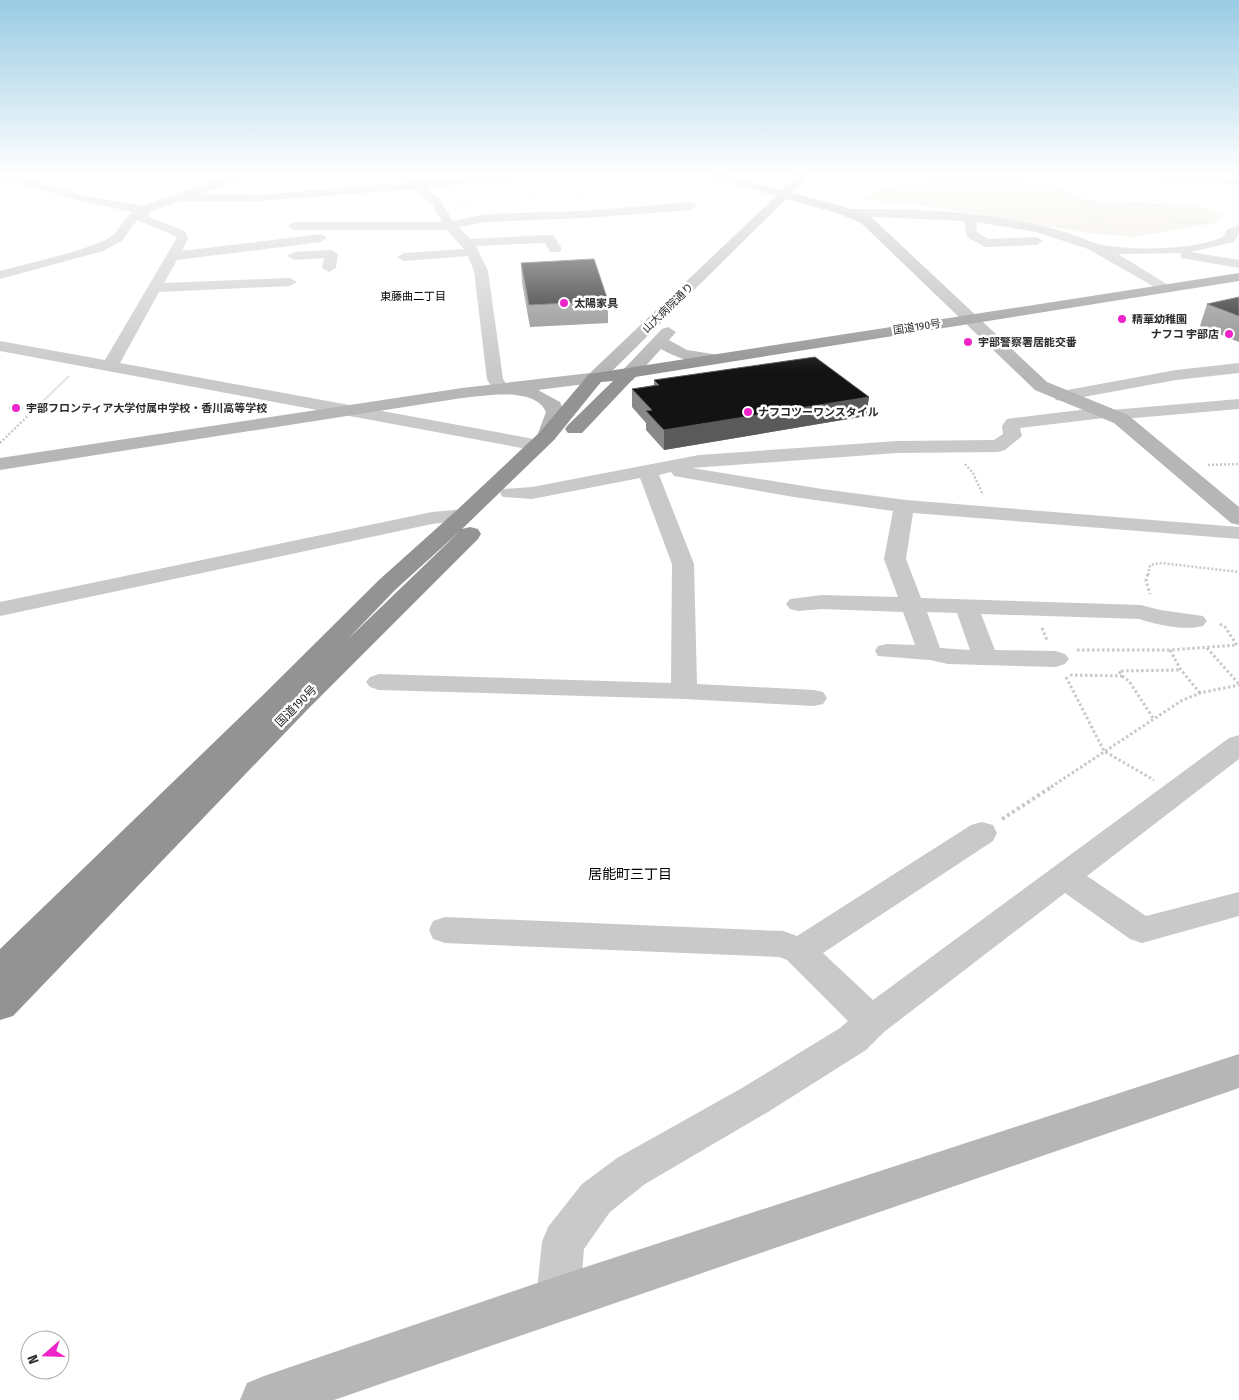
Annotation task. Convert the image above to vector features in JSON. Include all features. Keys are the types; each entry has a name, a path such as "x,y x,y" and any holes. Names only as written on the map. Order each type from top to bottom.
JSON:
{"highway":[{"name":"国道190号","path":"594,409 628,391 670,377 974,322 1239,277"},
{"name":"国道190号","path":"0,1006 291,710 629,374 713,359 1239,284"},
{"name":"国道190号","path":"0,971 265,709 387,585 465,515 542,440 595,378 814,349 842,347"}],"street":[{"path":"0,276 98,248 113,240"},
{"path":"110,366 181,240"},
{"path":"171,260 302,240"},
{"path":"403,240 403,263 470,248 531,240"},
{"path":"0,346 350,411 542,440 555,412 553,406 548,400 536,395 507,389 495,379 481,271 470,248 463,240"},
{"path":"550,240 555,249"},
{"name":"山大病院通り","path":"595,378 736,240"},
{"path":"747,251 757,240"},
{"path":"888,240 1041,386 1121,419 1239,518"},
{"path":"981,240 985,243 1044,240"},
{"path":"1076,240 1096,248 1165,289"},
{"path":"1168,252 1226,240"},
{"path":"291,242 296,256"},
{"path":"1096,248 1168,252 1239,264"},
{"path":"171,260 331,254 329,268"},
{"path":"155,288 290,282"},
{"name":"山大病院通り","path":"629,374 680,320"},
{"path":"659,341 682,354 713,359"},
{"path":"1062,396 1176,375 1239,368"},
{"path":"0,464 350,411 595,378"},
{"path":"510,494 532,493 655,471 699,461 897,447 998,446 1012,436 1011,426 1013,423 1108,413 1239,404"},
{"path":"655,471 788,491 988,515 1239,533"},
{"path":"655,471 683,564 684,691"},
{"path":"904,506 895,559 930,652"},
{"path":"0,609 432,518 465,515"},
{"path":"798,604 822,602 1141,612 1157,617 1195,621"},
{"path":"966,607 986,658"},
{"path":"887,651 930,652 948,657 986,658 1054,654"},
{"path":"379,682 684,691 814,698"},
{"path":"558,1298 563,1242 596,1198 631,1171 755,1100 853,1039 871,1021 1214,766 1239,744"},
{"path":"799,951 982,832"},
{"path":"1064,877 1142,930 1239,904"},
{"path":"445,930 782,944 799,951 871,1021"},
{"path":"264,1400 558,1298 1239,1071"}],"path":[{"path":"0,443 85,363"},
{"path":"948,446 973,473 981,488 988,515"},
{"path":"1157,617 1146,581 1150,566 1161,563 1239,572"},
{"path":"1034,610 1054,654 1170,650 1237,645 1225,627 1215,621 1195,621"},
{"path":"982,832 1154,718 1200,693 1239,684 1207,648"},
{"path":"1170,650 1181,670 1200,693"},
{"path":"1154,718 1129,681 1119,671 1181,670"},
{"path":"1122,676 1065,675 1104,751 1176,793"}],"building":[{"path":"594,259 608,301 529,305 521,263"},
{"path":"1239,297 1239,316 1207,304"},
{"path":"815,357 869,397 664,430 646,411 652,410 632,389 659,385 654,380"}],"place":[{"name":"太陽家具","path":"564,303"},
{"name":"精華幼稚園","path":"1122,319"},
{"name":"ナフコ 宇部店","path":"1229,334"},
{"name":"宇部警察署居能交番","path":"968,342"},
{"name":"宇部フロンティア大学付属中学校・香川高等学校","path":"16,408"},
{"name":"ナフコツーワンスタイル","path":"748,412"}],"district":[{"name":"東藤曲二丁目","path":"413,296"},
{"name":"居能町三丁目","path":"630,874"}]}
